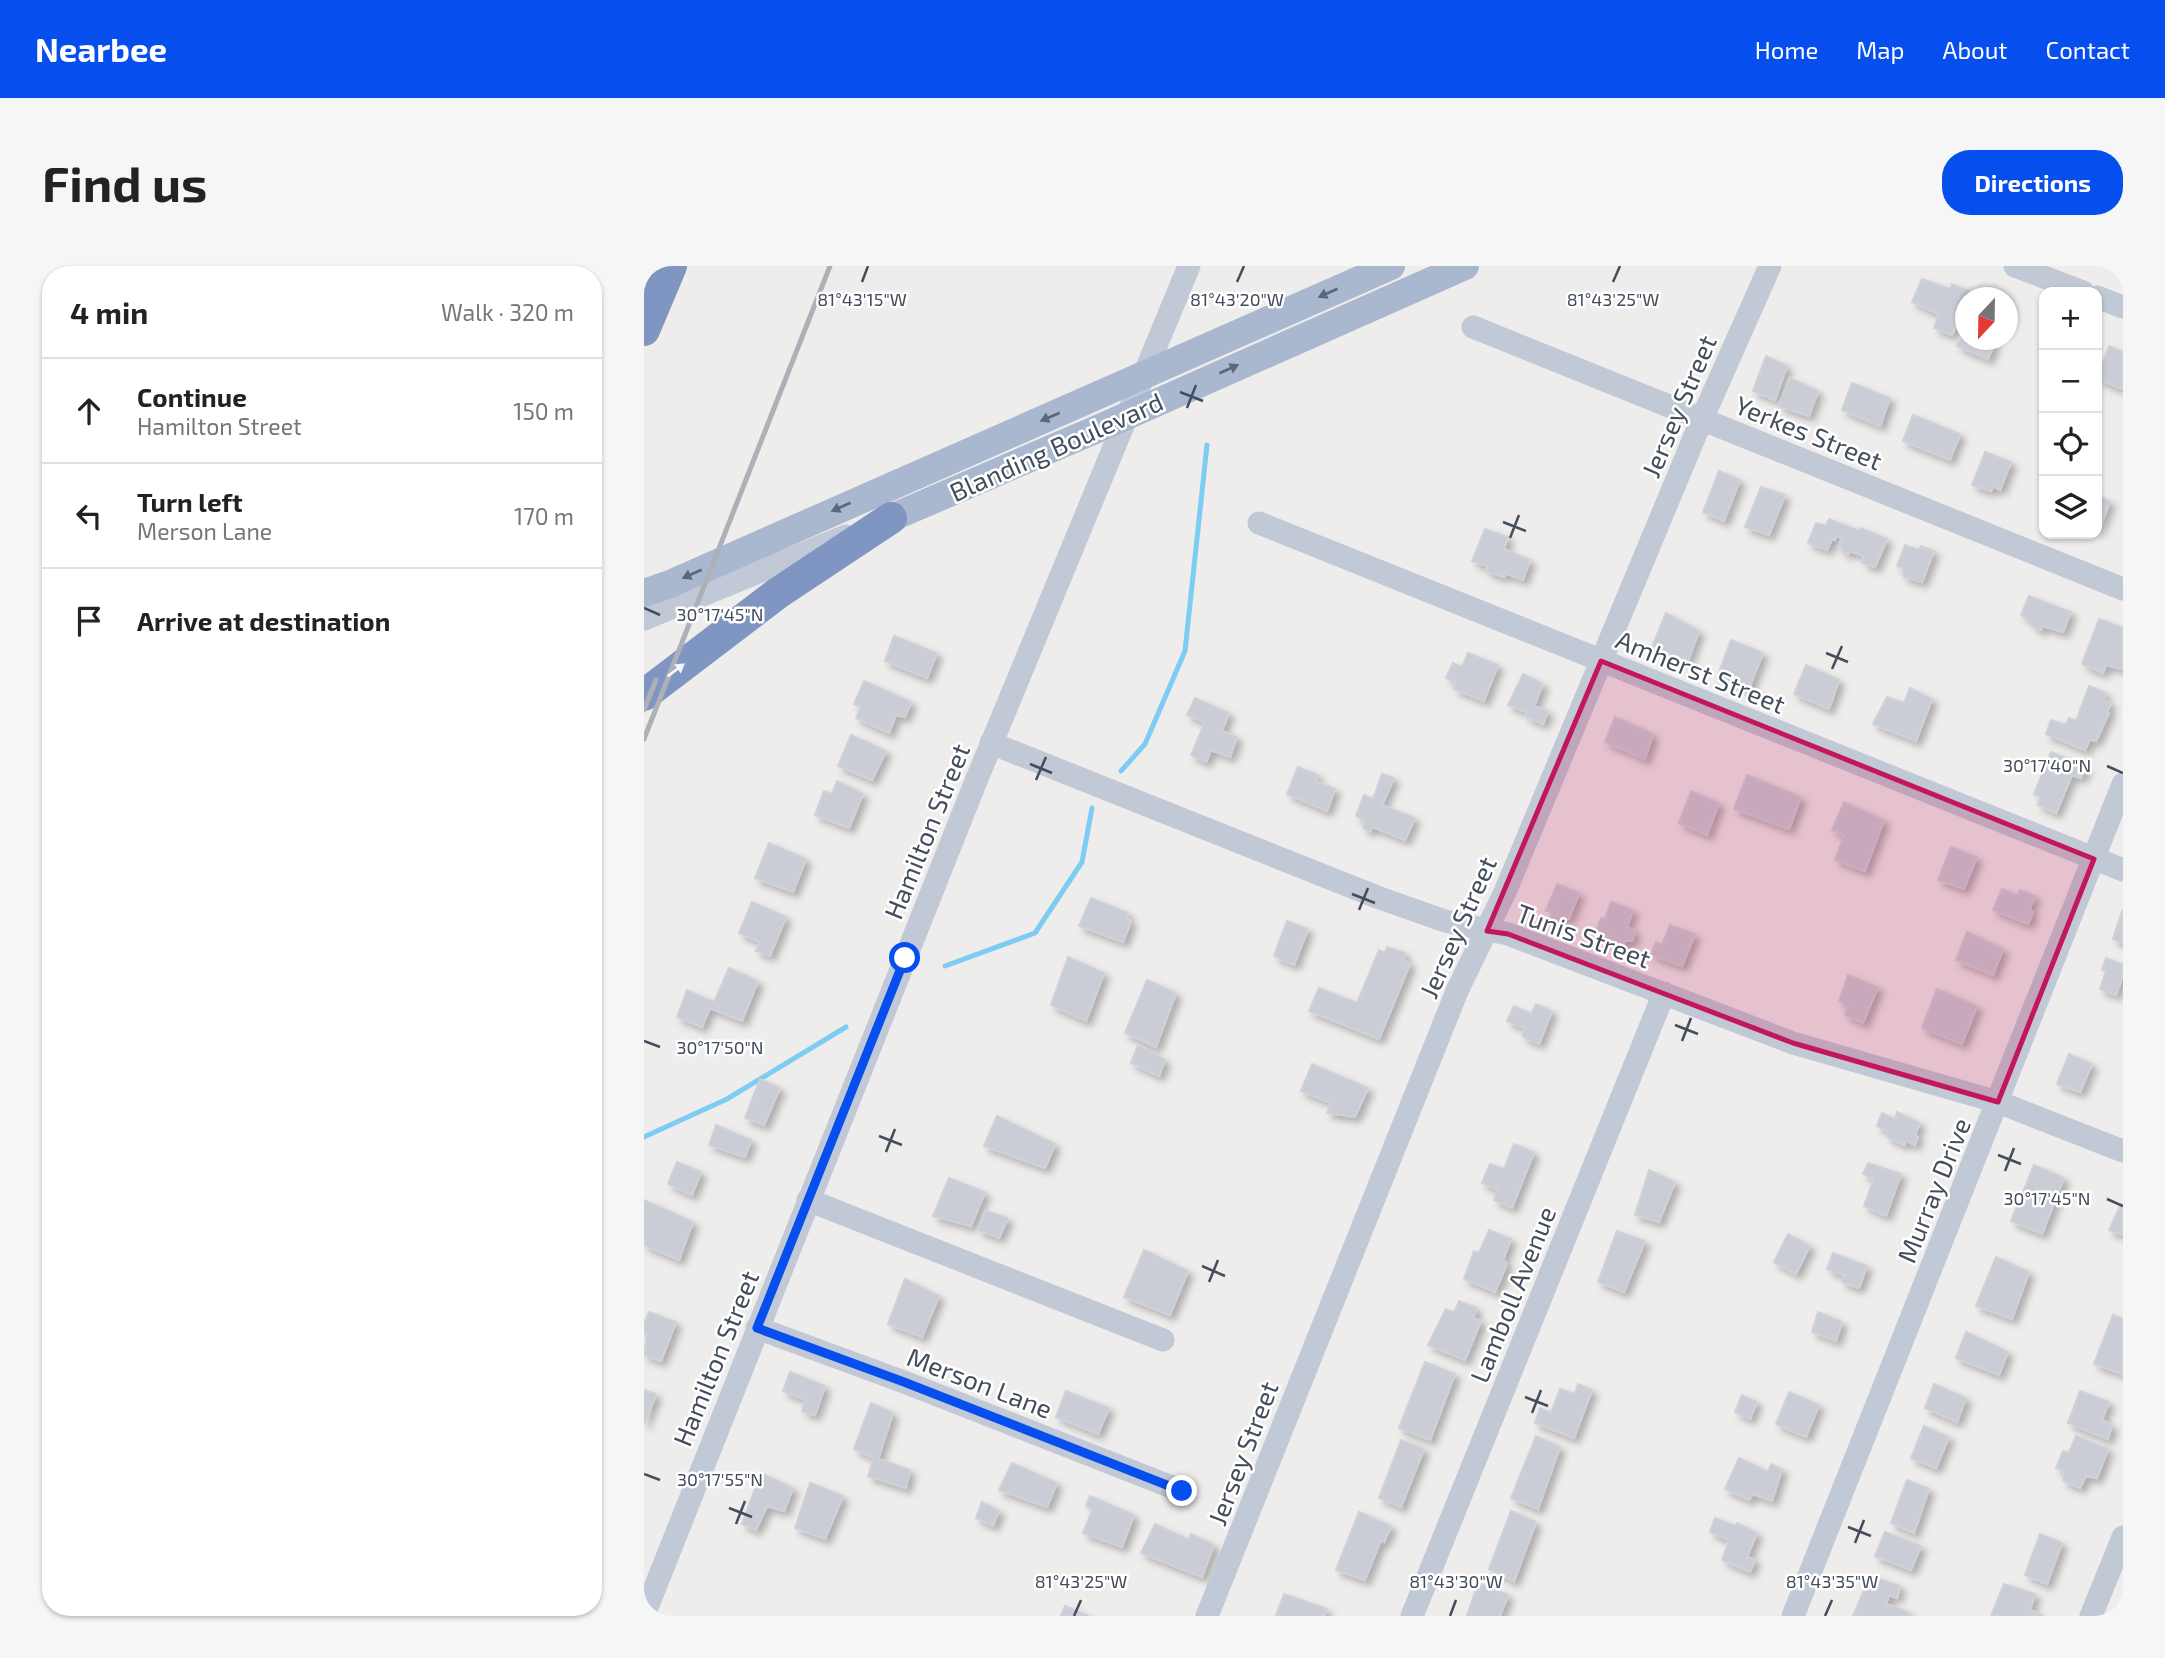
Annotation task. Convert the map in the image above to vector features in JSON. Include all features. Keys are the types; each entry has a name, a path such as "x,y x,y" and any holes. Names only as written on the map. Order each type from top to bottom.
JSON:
{"highway":[{"path":"650,316 657,266"},
{"path":"650,316 671,266"},
{"path":"644,695 778,593 891,518"}],"main road":[{"name":"Blanding Boulevard","path":"644,593 1391,266"},
{"name":"Blanding Boulevard","path":"891,518 1465,266"}],"street":[{"name":"Hamilton Street","path":"644,1615 991,743 1189,266"},
{"name":"Jersey Street","path":"1207,1616 1457,991 1487,931 1702,419 1770,266"},
{"path":"2015,266 2070,287"},
{"path":"2102,299 2123,307"},
{"name":"Yerkes Street","path":"1473,327 2123,589"},
{"name":"Blanding Boulevard","path":"644,620 891,518"},
{"name":"Amherst Street","path":"1259,523 2123,870"},
{"name":"Tunis Street","path":"991,743 1377,897 1445,921 1508,934 1836,1057 1998,1102 2123,1151"},
{"name":"Murray Drive","path":"1793,1616 2123,784"},
{"name":"Lamboll Avenue","path":"1412,1616 1664,993"},
{"path":"808,1200 1163,1340"},
{"name":"Merson Lane","path":"757,1328 917,1387 1182,1491"},
{"path":"2091,1616 2123,1537"}],"highlighted area":[{"path":"1601,661 2094,859 1998,1102 1793,1043 1508,934 1487,931"}],"building":[{"path":"1922,279 1950,289 1952,284 1959,287 1955,287 1955,328 1952,335 1934,328 1939,314 1912,302"},
{"path":"2109,346 2123,352 2123,389 2102,381 2102,365"},
{"path":"1967,350 1992,350 1988,359"},
{"path":"1766,356 1787,366 1775,400 1753,391"},
{"path":"1790,378 1818,391 1809,416 1779,406"},
{"path":"1852,383 1890,398 1880,426 1842,410"},
{"path":"1913,415 1960,434 1950,460 1903,441"},
{"path":"1985,452 2011,462 2000,490 1993,486 1991,491 1972,485"},
{"path":"1719,471 1740,480 1724,521 1703,512"},
{"path":"1761,487 1785,495 1769,535 1745,527"},
{"path":"2102,498 2110,501 2102,522"},
{"path":"1829,519 1887,539 1875,567 1863,563 1864,556 1842,551 1843,548 1838,546 1842,538 1837,536 1835,540 1832,539 1827,550 1808,543 1816,523 1826,526"},
{"path":"1485,529 1508,537 1504,549 1530,560 1523,580 1505,573 1504,577 1486,571 1488,566 1472,561"},
{"path":"1905,545 1919,550 1921,546 1934,551 1922,582 1904,577 1904,568 1897,566"},
{"path":"2029,596 2071,612 2063,632 2043,626 2041,630 2032,626 2033,622 2021,615"},
{"path":"1666,613 1699,631 1688,661 1652,647"},
{"path":"2099,619 2123,628 2122,669 2106,665 2103,673 2082,664"},
{"path":"894,636 937,653 927,678 885,661"},
{"path":"1731,640 1763,653 1748,691 1717,678"},
{"path":"1468,653 1498,665 1484,701 1454,689 1456,682 1446,678 1453,663 1462,667"},
{"path":"1806,665 1839,680 1829,709 1794,694"},
{"path":"1523,674 1543,684 1534,706 1548,711 1543,724 1526,717 1527,712 1508,705"},
{"path":"864,681 911,702 905,717 896,715 889,733 856,718 861,707 854,704"},
{"path":"2089,686 2106,693 2103,700 2111,703 2096,741 2090,739 2085,750 2046,734 2051,720 2066,725 2069,718 2076,721"},
{"path":"1910,688 1932,699 1916,741 1873,724 1887,697 1904,703"},
{"path":"1195,698 1229,713 1222,731 1237,737 1230,757 1211,750 1206,762 1191,755 1205,722 1187,715"},
{"path":"1615,717 1653,734 1645,759 1605,742"},
{"path":"851,735 886,751 872,780 838,766"},
{"path":"2051,752 2086,766 2081,778 2072,775 2056,813 2038,805 2041,797 2034,794"},
{"path":"1298,767 1318,775 1315,781 1335,789 1327,811 1287,794"},
{"path":"1382,774 1394,778 1382,805 1415,818 1405,840 1373,827 1370,831 1363,828 1366,820 1356,816 1364,795 1373,799"},
{"path":"1747,775 1801,797 1789,829 1734,809"},
{"path":"837,781 863,794 849,828 815,815 824,791 832,794"},
{"path":"1691,791 1719,803 1707,835 1679,823"},
{"path":"1844,802 1884,820 1865,871 1835,860 1844,835 1832,830"},
{"path":"769,843 806,859 793,892 755,878"},
{"path":"1951,847 1977,857 1964,889 1938,880"},
{"path":"1557,884 1579,893 1569,919 1562,918 1560,923 1549,919 1552,912 1546,911"},
{"path":"2002,889 2018,895 2020,890 2035,896 2029,911 2033,912 2028,924 1993,910"},
{"path":"1091,898 1128,913 1126,919 1131,921 1123,942 1079,926"},
{"path":"752,902 786,917 770,956 756,951 760,942 739,933"},
{"path":"1611,902 1633,910 1627,927 1635,931 1632,941 1625,941 1622,947 1606,940 1608,936 1596,931 1601,918 1605,919"},
{"path":"2123,911 2123,943 2113,939"},
{"path":"1287,921 1308,929 1294,965 1274,956"},
{"path":"1670,925 1695,934 1682,966 1651,955 1656,942 1662,945"},
{"path":"1967,932 2003,949 1993,975 1956,960"},
{"path":"1387,947 1405,953 1403,959 1410,964 1379,1039 1309,1011 1319,988 1357,1003 1379,950 1385,953"},
{"path":"1068,957 1104,973 1086,1021 1051,1005"},
{"path":"2106,958 2123,965 2123,975 2116,995 2100,989 2106,971 2102,970"},
{"path":"729,968 758,981 742,1021 710,1008 702,1027 677,1017 687,990 714,1002"},
{"path":"1848,975 1878,987 1863,1023 1845,1015 1848,1006 1839,1001"},
{"path":"1147,980 1176,993 1156,1047 1125,1033"},
{"path":"1937,989 1977,1006 1962,1044 1922,1028"},
{"path":"1536,1004 1552,1011 1539,1044 1522,1036 1525,1028 1507,1021 1514,1006 1531,1014"},
{"path":"1138,1045 1165,1060 1159,1076 1131,1063"},
{"path":"2069,1054 2092,1064 2080,1092 2057,1084"},
{"path":"1312,1064 1368,1088 1355,1117 1327,1113 1331,1103 1301,1091"},
{"path":"760,1079 780,1088 764,1125 745,1118"},
{"path":"1897,1112 1920,1123 1915,1135 1918,1137 1915,1145 1906,1141 1904,1145 1887,1137 1889,1131 1877,1126 1882,1113 1895,1119"},
{"path":"997,1116 1055,1144 1045,1168 984,1146"},
{"path":"716,1125 751,1140 745,1157 709,1145"},
{"path":"1514,1144 1534,1152 1512,1208 1494,1200 1498,1190 1482,1183 1490,1164 1504,1169"},
{"path":"677,1162 701,1172 692,1195 668,1184"},
{"path":"1868,1163 1901,1174 1886,1216 1864,1206 1874,1179 1863,1174"},
{"path":"2034,1165 2064,1178 2042,1234 2011,1221"},
{"path":"1649,1170 1675,1182 1659,1222 1635,1215"},
{"path":"949,1178 985,1192 971,1226 933,1216"},
{"path":"644,1200 693,1222 679,1260 644,1245"},
{"path":"2121,1204 2123,1205 2123,1235 2109,1230"},
{"path":"986,1211 1008,1218 999,1238 978,1230"},
{"path":"1489,1230 1511,1239 1503,1260 1507,1264 1495,1292 1464,1279 1474,1251 1479,1253"},
{"path":"1617,1231 1645,1241 1624,1292 1598,1282"},
{"path":"1788,1234 1810,1246 1796,1274 1774,1262"},
{"path":"1144,1250 1188,1271 1170,1315 1124,1297"},
{"path":"1833,1253 1867,1266 1859,1288 1842,1282 1844,1275 1827,1269"},
{"path":"1996,1257 2029,1272 2012,1319 1976,1306"},
{"path":"905,1279 939,1296 922,1337 888,1324"},
{"path":"1459,1301 1477,1308 1473,1318 1481,1321 1465,1360 1428,1345 1446,1309 1454,1313"},
{"path":"649,1312 676,1322 661,1361 644,1355 647,1335 644,1334 644,1324"},
{"path":"1818,1312 1842,1322 1836,1341 1812,1332"},
{"path":"2113,1315 2123,1319 2123,1374 2094,1364"},
{"path":"1966,1332 2008,1352 1999,1375 1956,1358"},
{"path":"1425,1362 1455,1374 1430,1440 1399,1428"},
{"path":"790,1372 825,1386 815,1415 802,1411 806,1400 783,1391"},
{"path":"1578,1384 1592,1390 1574,1438 1535,1423 1540,1408 1551,1413 1560,1389 1575,1394"},
{"path":"1934,1384 1966,1398 1957,1422 1925,1408"},
{"path":"644,1390 656,1394 644,1425"},
{"path":"1066,1391 1109,1408 1098,1434 1056,1417"},
{"path":"2080,1391 2109,1402 2102,1420 2112,1425 2108,1439 2068,1423"},
{"path":"1789,1392 1819,1405 1806,1437 1776,1424"},
{"path":"1742,1395 1757,1402 1750,1419 1735,1412"},
{"path":"871,1403 893,1413 878,1459 910,1470 906,1488 868,1476 874,1458 854,1449"},
{"path":"1924,1426 1949,1437 1936,1468 1911,1458"},
{"path":"1536,1436 1560,1447 1538,1509 1511,1498"},
{"path":"2076,1436 2108,1449 2097,1478 2086,1476 2080,1488 2063,1481 2065,1472 2056,1468 2063,1451 2069,1453"},
{"path":"1401,1440 1424,1449 1401,1507 1379,1498"},
{"path":"1739,1458 1768,1472 1771,1464 1782,1469 1772,1501 1753,1494 1749,1500 1725,1489"},
{"path":"1012,1463 1057,1483 1047,1507 999,1490"},
{"path":"761,1473 793,1488 784,1511 767,1506 756,1530 742,1524"},
{"path":"1907,1480 1929,1489 1914,1533 1891,1523"},
{"path":"810,1483 843,1496 825,1539 795,1528"},
{"path":"1090,1496 1134,1515 1122,1547 1083,1533 1093,1509 1086,1506"},
{"path":"982,1502 999,1511 993,1526 976,1518"},
{"path":"1511,1511 1536,1522 1514,1581 1489,1569"},
{"path":"1359,1512 1391,1526 1384,1542 1381,1540 1365,1580 1336,1570"},
{"path":"1715,1518 1735,1526 1737,1523 1757,1533 1747,1557 1755,1560 1750,1572 1722,1560 1729,1540 1710,1532"},
{"path":"1155,1524 1189,1540 1191,1534 1214,1545 1202,1577 1141,1553"},
{"path":"1885,1532 1921,1546 1911,1570 1875,1556"},
{"path":"2040,1534 2062,1543 2047,1584 2025,1575"},
{"path":"1870,1576 1900,1586 1897,1598 1889,1595 1886,1604 1908,1612 1907,1616 1853,1616"},
{"path":"1478,1583 1508,1595 1500,1616 1467,1616"},
{"path":"2004,1584 2035,1594 2030,1610 2043,1616 1991,1616"},
{"path":"1284,1594 1327,1609 1324,1616 1276,1616"},
{"path":"1065,1606 1089,1616 1061,1616"}],"waterway":[{"path":"1121,771 1145,744 1185,651 1207,445"},
{"path":"945,966 1035,933 1082,862 1092,808"},
{"path":"644,1137 727,1099 846,1027"}],"railway":[{"path":"644,739 830,266"},
{"path":"644,710 656,680"}],"route":[{"path":"905,958 757,1328 904,1382 1182,1491"}]}
